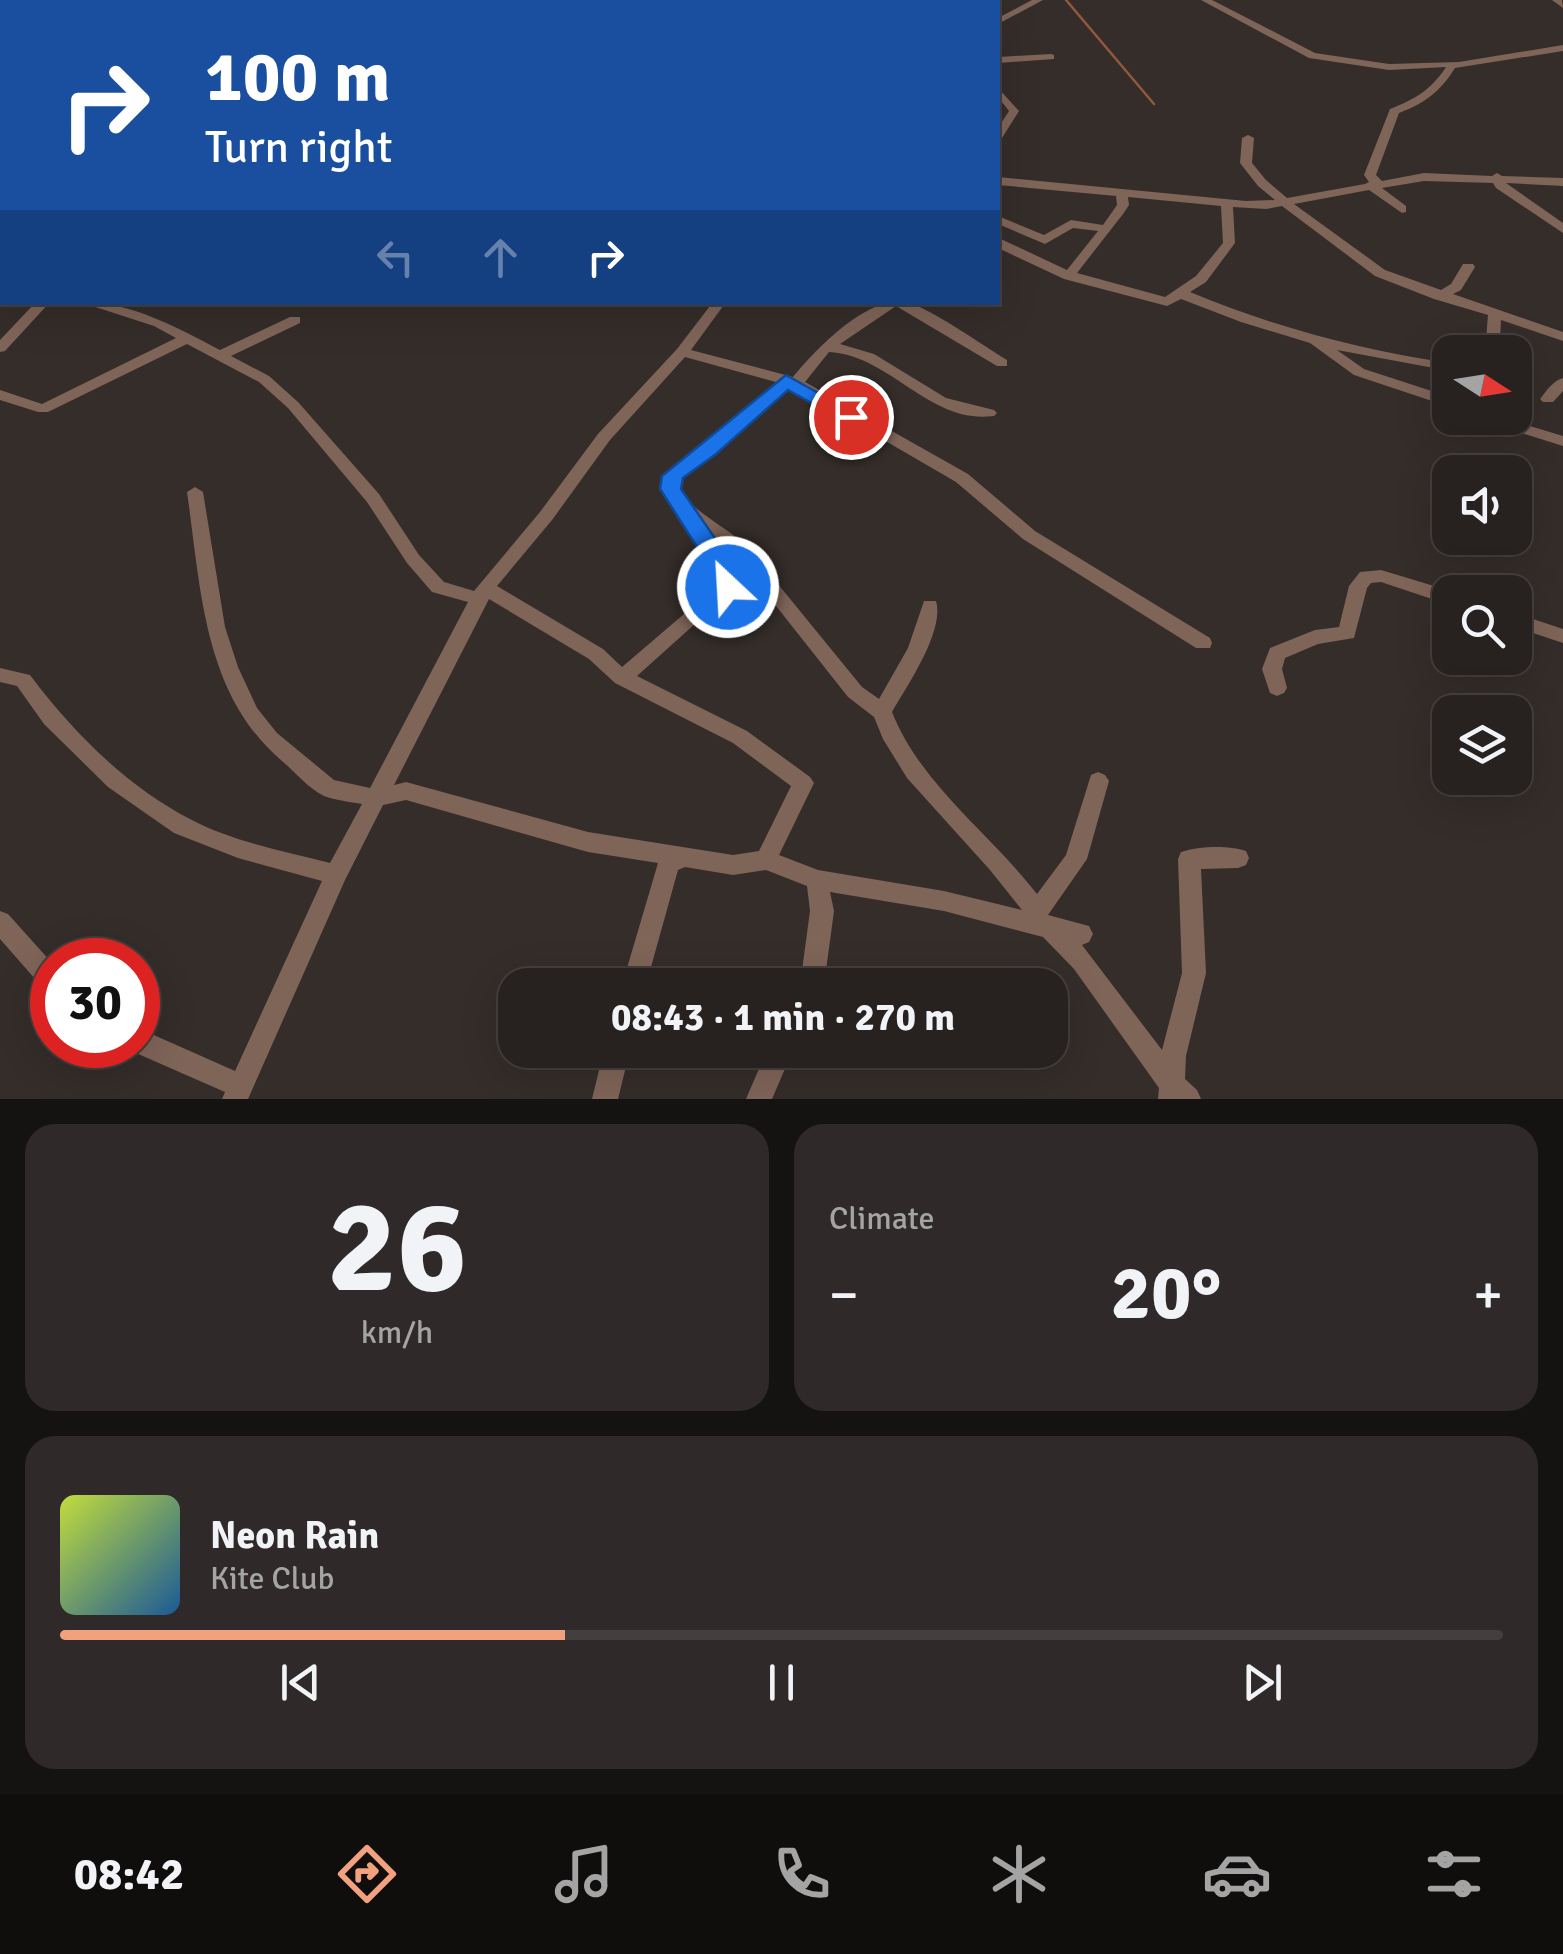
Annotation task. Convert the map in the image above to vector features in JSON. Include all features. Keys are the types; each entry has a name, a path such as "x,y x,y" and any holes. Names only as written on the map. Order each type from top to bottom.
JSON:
{"street":[{"path":"1000,20 1039,0"},
{"path":"1205,0 1312,56 1389,68 1456,64 1563,48"},
{"path":"1556,0 1563,4"},
{"path":"1000,60 1051,57"},
{"path":"1402,209 1374,184 1370,175 1372,165 1394,111 1438,87 1456,64"},
{"path":"1000,94 1014,111 1000,133"},
{"path":"1248,138 1246,162 1262,182 1380,273 1563,337"},
{"path":"1000,181 1266,205 1424,177 1563,182"},
{"path":"1498,177 1500,185 1563,229"},
{"path":"1068,276 1123,206 1121,192"},
{"path":"1000,243 1040,266 1068,276 1166,302 1214,267 1229,242 1227,204"},
{"path":"1000,221 1045,240"},
{"path":"1045,240 1071,224 1107,229"},
{"path":"1040,266 1047,260 1045,240"},
{"path":"1439,296 1456,288 1468,267"},
{"path":"1182,294 1308,337 1432,364"},
{"path":"0,348 41,305"},
{"path":"96,305 158,323 264,379 294,405 373,498 413,559 438,587 482,593 596,654 622,678 787,768 803,783 766,860"},
{"path":"160,1052 238,1092 336,874 482,593 604,437 682,352 718,305"},
{"path":"622,678 728,587 722,566 670,489 672,476 791,382 825,347 891,305"},
{"path":"901,305 1002,362"},
{"path":"1493,335 1495,314"},
{"path":"221,355 295,320"},
{"path":"1308,337 1359,372 1432,396"},
{"path":"0,396 43,409 190,338"},
{"path":"825,347 848,349 951,406 990,413"},
{"path":"682,352 791,382 962,478 1029,536 1202,643"},
{"path":"1548,399 1563,382"},
{"path":"1532,431 1563,441"},
{"path":"195,492 216,627 249,714 270,738 328,788 374,798 406,790 588,842 733,865 766,860 816,880 1044,920 1081,934"},
{"path":"685,511 719,530 740,549 855,692 882,712 889,736 924,784 996,860 1082,961 1177,1094"},
{"path":"1277,688 1272,669 1277,653 1314,637 1347,633 1358,586 1366,577 1381,576 1432,592"},
{"path":"882,712 928,628 930,606"},
{"path":"1532,626 1563,636"},
{"path":"2,676 24,680 52,718 115,781 182,826 238,848 336,874"},
{"path":"1044,920 1076,859 1098,781"},
{"path":"639,968 669,864 684,857"},
{"path":"1177,1094 1173,1056 1194,973 1189,858 1238,858"},
{"path":"814,968 822,911 816,880"},
{"path":"0,922 30,955"},
{"path":"605,1099 612,1068"},
{"path":"760,1099 773,1068"}],"waterway":[{"path":"1066,0 1154,104"}],"route":[{"path":"728,587 722,566 670,489 672,476 709,450 786,381 796,383 851,417"}]}
